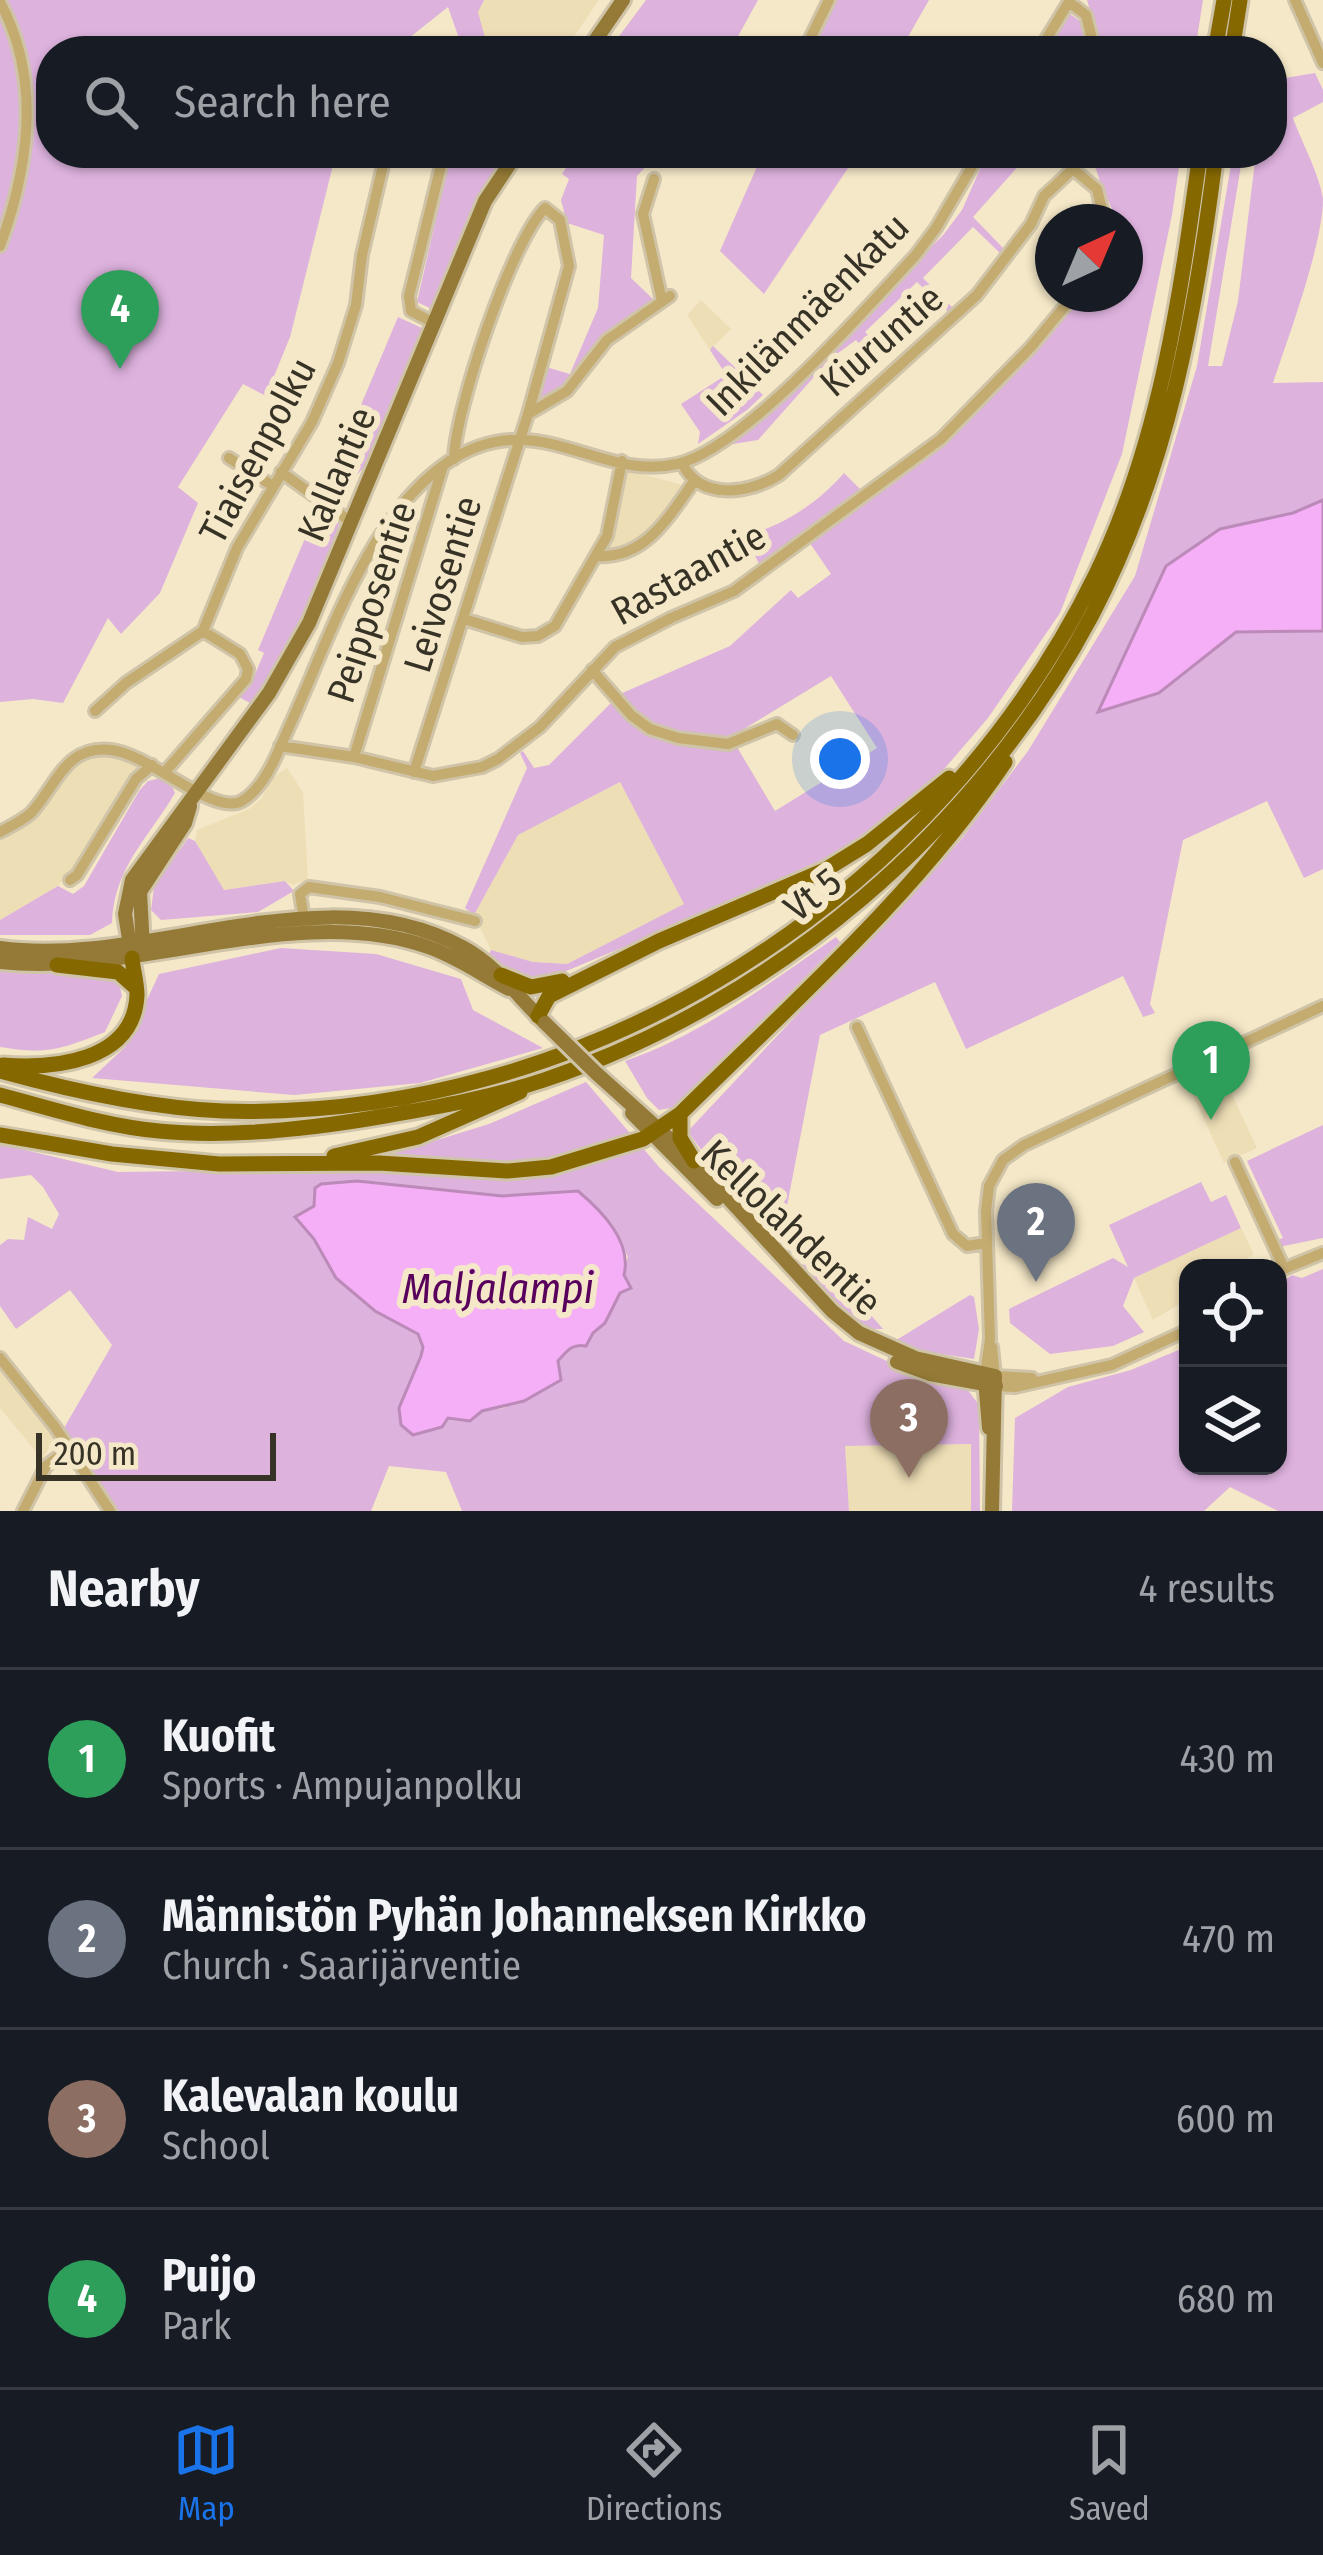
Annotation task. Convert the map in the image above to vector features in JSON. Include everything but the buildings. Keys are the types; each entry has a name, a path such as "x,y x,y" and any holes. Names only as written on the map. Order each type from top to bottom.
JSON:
{"highway":[{"path":"1218,36 1224,0"},
{"path":"1234,36 1240,0"},
{"name":"Vt 5","path":"0,1068 51,1085 149,1103 244,1110 290,1109 454,1088 541,1062 634,1025 804,924 890,852 947,794 998,729 1074,612 1126,505 1164,381 1198,168"},
{"name":"Vt 5","path":"0,1094 165,1132 288,1129 444,1106 542,1080 715,1002 806,941 901,864 944,820 1015,737 1092,614 1156,462 1195,308 1214,168"},
{"path":"501,975 531,987 549,986 825,870 938,790 998,729"},
{"path":"0,1135 112,1154 219,1164 302,1162 507,1171 551,1167 655,1132 680,1114 939,853 1007,759 1015,737"},
{"path":"542,1020 548,996 659,941"},
{"path":"0,1068 49,1066 96,1054 119,1036 131,1018 136,950"},
{"path":"56,965 118,972 136,988"},
{"path":"302,1162 418,1136 501,1103 542,1080"},
{"path":"680,1114 680,1138 694,1161"},
{"path":"0,1125 112,1154"}],"main road":[{"path":"598,36 623,0"},
{"name":"Kallantie","path":"136,950 140,892 185,823 194,800 269,693 309,622 485,201 507,168"},
{"name":"Kellolahdentie","path":"0,962 56,965 366,918 409,926 464,947 501,975 836,1324 891,1360 956,1380 990,1380"},
{"name":"Kellolahdentie","path":"305,925 427,946 513,992"},
{"name":"Kellolahdentie","path":"0,947 136,950"},
{"name":"Kellolahdentie","path":"655,1132 694,1161 832,1311 859,1333 893,1352 990,1380"},
{"path":"956,1380 986,1408"},
{"path":"990,1380 986,1408 993,1439"},
{"path":"990,1380 992,1511"}],"street":[{"path":"811,36 829,0"},
{"path":"1295,0 1323,63"},
{"path":"1048,36 1070,1 1086,15 1091,36"},
{"path":"0,2 28,91 24,170 0,246"},
{"name":"Tiaisenpolku","path":"203,631 237,548 328,388 348,333 383,168"},
{"path":"434,323 411,311 410,296 440,168"},
{"name":"Inkilänmäenkatu","path":"682,463 758,415 896,277 936,228 971,168"},
{"path":"1073,169 1097,189 1101,204"},
{"name":"Kiuruntie","path":"695,480 711,489 734,490 779,475 977,295 1030,224 1044,196 1073,169"},
{"path":"528,414 567,392 607,340 666,298 643,214 654,179"},
{"name":"Peipposentie","path":"354,757 510,263 533,222 545,208 550,211"},
{"name":"Leivosentie","path":"414,772 528,414 569,266 562,226 550,211"},
{"name":"Rastaantie","path":"280,746 440,776 498,759 525,741 592,670 632,637 734,591 941,439 1060,312"},
{"path":"0,832 31,812 68,761 107,749 165,772 194,800 231,806 243,800 260,783 280,746 382,531 448,462 492,443 518,439 622,461 682,463 695,480 639,549 624,556 598,556"},
{"path":"230,458 272,486"},
{"path":"464,619 522,637 544,633 562,617 607,536 622,461"},
{"path":"281,472 351,522"},
{"path":"95,711 126,683 203,631 244,658 248,674 165,772"},
{"path":"592,670 631,715 656,731 728,743 777,724 793,735"},
{"path":"70,880 136,779 152,765"},
{"path":"305,925 300,894 309,887 380,897 476,921"},
{"path":"990,1380 989,1186 1003,1160 1024,1145 1323,1006"},
{"path":"857,1027 953,1234 968,1246 986,1243"},
{"path":"1235,1162 1276,1259"},
{"path":"1287,1268 1323,1253"},
{"name":"Kellolahdentie","path":"990,1380 1015,1387 1112,1365 1179,1335"},
{"path":"0,1358 70,1448 110,1511"},
{"path":"23,1511 46,1466 70,1448"}],"shaded area":[{"path":"0,0 484,0 478,12 485,36 458,36 448,7 412,36 36,36 36,168 332,168 290,337 266,396 243,384 178,487 198,503 160,593 121,634 108,618 63,703 0,702"},
{"path":"484,0 599,0 574,36 484,36 477,12"},
{"path":"646,0 758,0 738,36 619,36"},
{"path":"832,0 929,0 909,36 814,36"},
{"path":"1087,0 1203,0 1197,36 1098,36"},
{"path":"1070,14 1080,21 1084,36 1056,36"},
{"path":"1315,73 1323,90 1323,102 1293,118 1323,199 1304,291 1273,383 1323,382 1323,500 1293,513 1220,529 1099,710 1159,693 1236,632 1323,631 1323,869 1304,878 1267,801 1183,840 1150,1004 1155,1013 1143,1017 1123,976 966,1049 935,982 820,1035 785,1216 883,1329 864,1329 770,1236 688,1131 960,841 1028,751 1135,576 1197,366 1230,168 1241,168 1208,366 1222,366 1238,301 1254,168 1287,168 1287,78"},
{"path":"448,168 498,168 476,206 434,310 417,302"},
{"path":"566,168 645,168 637,176 631,278 653,299 601,338 573,379 535,403 546,367 570,374 598,308 604,235 567,223 561,200 569,179 562,174"},
{"path":"756,168 848,168 764,294 720,251"},
{"path":"980,168 1017,168 973,217 1004,249 1001,254 973,227 923,278 954,309 950,314 917,282 865,332 885,352 873,361 856,340 830,359 758,440 727,445 758,422 944,234 962,210"},
{"path":"1096,168 1179,168 1122,454 1060,613 988,718 939,775 843,850 547,979 523,977 489,954 491,950 533,962 567,964 684,904 620,782 518,835 474,915 465,908 527,768 520,753 534,768 549,765 620,694 730,646 791,590 798,598 831,574 803,533 759,564 746,536 800,512 844,473 870,499 983,403 1067,312 1143,312 1143,204 1110,204","holes":["831,676 877,748 775,811 731,737"]},
{"path":"701,300 731,329 710,350 687,315"},
{"path":"398,317 424,329 365,466 350,483 334,541 299,627 250,703 239,697 264,653 258,650"},
{"path":"713,346 763,395 698,444 700,432 681,404 726,375 710,350"},
{"path":"626,470 683,485 643,538 613,552 608,547"},
{"path":"97,757 120,758 141,767 58,886 0,920 0,840 36,819 72,767"},
{"path":"287,768 303,792 308,880 223,890 195,841 197,830 249,809 274,776"},
{"path":"148,781 170,782 175,793 126,869 112,923 90,935 0,935 0,920 58,886 73,894 84,886 139,791"},
{"path":"620,782 684,904 567,964 533,962 491,950 474,915 518,835"},
{"path":"188,838 195,841 224,890 285,881 294,891 258,912 161,920 151,910 154,887"},
{"path":"836,937 840,942 676,1107 659,1110 647,1098 625,1061 708,1022"},
{"path":"281,948 376,954 461,979 473,1010 543,1048 420,1083 294,1095 92,1078 125,1047 159,974"},
{"path":"0,971 91,973 119,982 122,996 105,1032 54,1049 0,1047"},
{"path":"1218,1065 1257,1148 1224,1163 1186,1080"},
{"path":"586,1082 660,1168 844,1341 925,1379 967,1389 979,1405 980,1511 971,1511 971,1444 845,1446 849,1511 462,1511 446,1472 389,1466 371,1511 119,1511 64,1428 112,1345 70,1290 16,1329 0,1306 0,1245 8,1239 24,1240 28,1217 52,1229 59,1214 31,1175 0,1179 0,1144 118,1172 343,1169 489,1124","holes":["357,1181 502,1196 578,1191 612,1224 628,1257 605,1323 586,1346 573,1347 561,1357 561,1371 504,1408 482,1411 470,1421 403,1402 423,1348 418,1334 375,1311 336,1278 300,1212 314,1206 315,1188 321,1184"]},
{"path":"1323,1125 1323,1238 1279,1247 1277,1240 1283,1238 1247,1161"},
{"path":"1201,1182 1211,1202 1226,1195 1241,1228 1134,1278 1123,1306 1144,1332 1113,1346 1050,1354 1010,1323 1009,1309 1113,1258 1128,1267 1109,1225"},
{"path":"1241,1228 1254,1254 1246,1259 1179,1259 1179,1304 1153,1320 1134,1278"},
{"path":"1323,1269 1323,1511 1278,1511 1230,1487 1204,1511 1012,1511 1015,1418 1068,1387 1131,1370 1179,1350 1179,1475 1287,1475 1287,1279"},
{"path":"970,1295 979,1329 974,1359 902,1348 893,1342"},
{"path":"0,1369 54,1438 43,1460 0,1408"},
{"path":"972,1444 971,1511 849,1511 845,1446"}],"water":[{"path":"1323,500 1323,631 1236,632 1159,693 1098,712 1166,566 1220,529 1293,513"},
{"name":"Maljalampi","path":"357,1181 502,1196 578,1191 620,1239 624,1275 631,1288 620,1293 586,1346 573,1347 558,1361 561,1380 524,1401 482,1411 470,1421 448,1418 442,1427 413,1435 401,1425 399,1408 421,1356 418,1334 375,1311 336,1278 295,1217 314,1206 315,1188 321,1184"}],"place":[{"name":"Puijo","path":"120,369"},
{"name":"Kuofit","path":"1211,1120"},
{"name":"Männistön Pyhän Johanneksen Kirkko","path":"1036,1282"},
{"name":"Kalevalan koulu","path":"909,1478"}]}
